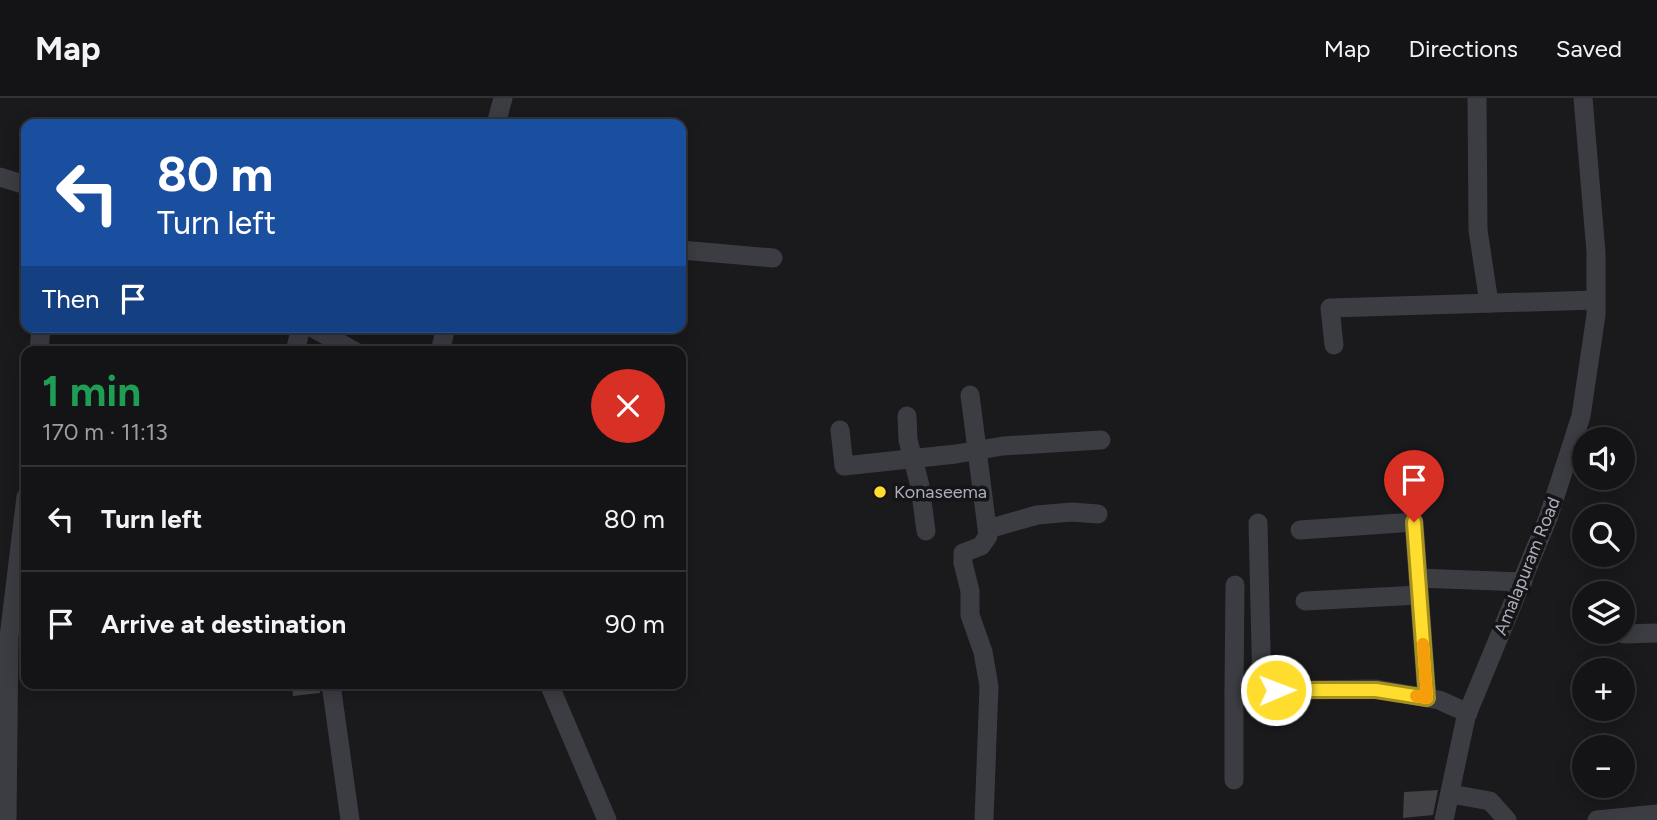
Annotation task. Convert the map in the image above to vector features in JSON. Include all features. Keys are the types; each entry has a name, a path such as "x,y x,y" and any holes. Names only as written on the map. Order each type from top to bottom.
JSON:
{"street":[{"path":"497,119 503,98"},
{"path":"1476,98 1478,230 1489,303"},
{"name":"Amalapuram Road","path":"1444,820 1468,713 1548,518 1581,416 1597,315 1596,252 1583,98"},
{"path":"0,177 21,183"},
{"path":"686,250 773,258"},
{"path":"1334,345 1330,308 1596,300"},
{"path":"323,333 345,346"},
{"path":"970,395 988,529 988,536 981,546 963,553 970,591 970,615 983,652 989,686 984,820"},
{"path":"907,416 906,429 911,459 920,486 926,531"},
{"path":"840,430 844,466 1003,446 1101,440"},
{"path":"988,529 1037,515 1072,512 1098,514"},
{"path":"1300,530 1414,522 1427,698"},
{"path":"1258,523 1262,690"},
{"path":"7,820 5,628 21,528"},
{"path":"1305,601 1419,587 1523,582"},
{"path":"1234,780 1235,585"},
{"path":"1635,634 1657,633"},
{"path":"332,689 351,820"},
{"path":"551,689 607,820"},
{"path":"1234,691 1376,690 1439,700 1468,713"},
{"path":"1451,794 1490,801 1507,820"},
{"path":"1597,820 1657,814"}],"building":[{"path":"292,689 320,689 320,693 293,696"},
{"path":"1438,790 1433,815 1403,818 1404,792"}],"slow traffic":[{"path":"1416,696 1427,698 1423,644"}],"place":[{"name":"Konaseema","path":"880,492"}],"route":[{"path":"1276,690 1376,690 1427,698 1414,522"}]}
